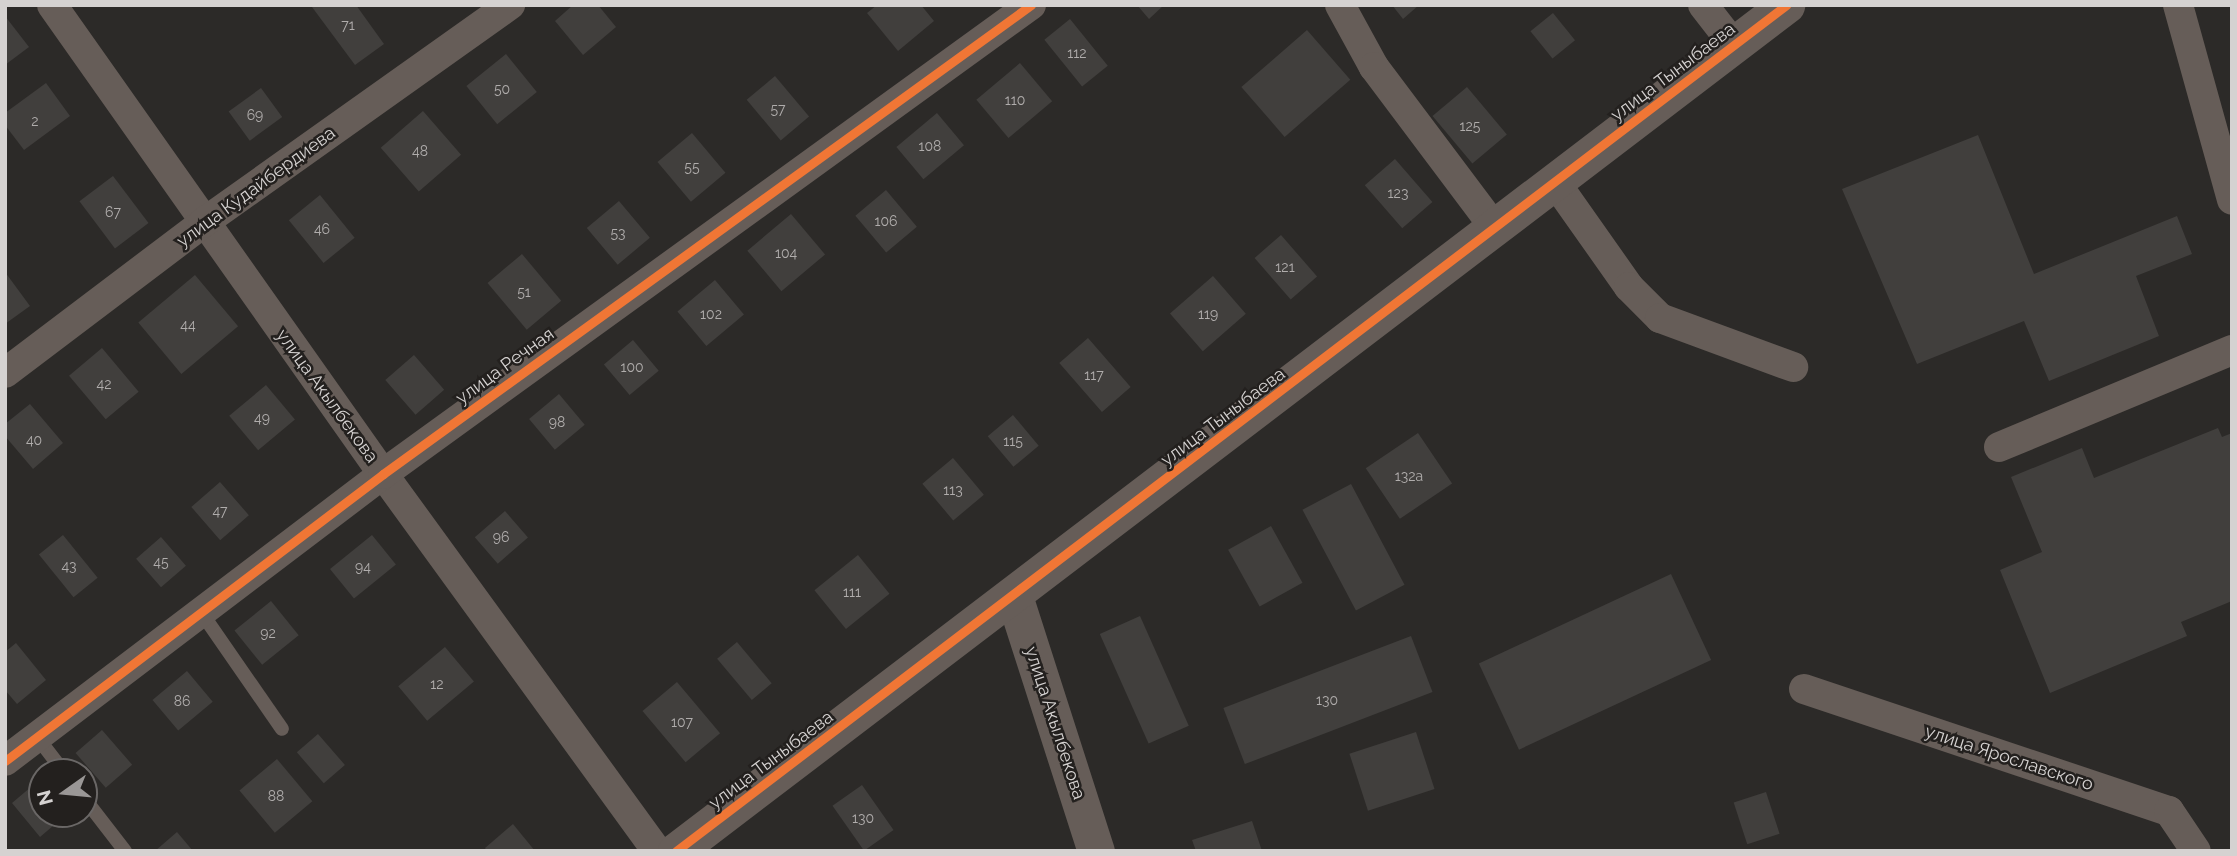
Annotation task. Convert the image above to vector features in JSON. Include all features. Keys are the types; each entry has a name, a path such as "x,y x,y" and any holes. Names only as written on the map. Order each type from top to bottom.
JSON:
{"street":[{"name":"улица Акылбекова","path":"52,5 383,474 657,851"},
{"name":"улица Кудайбердиева","path":"5,373 204,223 510,5"},
{"name":"улица Речная","path":"5,761 383,474 1031,5"},
{"path":"1340,5 1374,67 1495,228"},
{"path":"1703,5 1734,45"},
{"name":"улица Тыныбаева","path":"676,851 1786,5"},
{"path":"2178,5 2232,200"},
{"path":"1555,182 1629,287 1660,318 1793,367"},
{"path":"1999,447 2232,350"},
{"name":"улица Акылбекова","path":"1014,596 1096,851"},
{"name":"улица Ярославского","path":"1804,690 2169,811 2196,851"}],"lane":[{"path":"201,612 282,729"},
{"path":"37,737 53,758"},
{"path":"98,816 125,851"}],"building":[{"path":"356,5 384,44 355,65 312,7"},
{"path":"573,5 598,5 616,27 583,55 555,21"},
{"path":"877,5 921,5 934,21 898,51 867,13"},
{"path":"1137,5 1164,5 1149,19"},
{"path":"1392,5 1419,5 1403,19"},
{"path":"1553,13 1575,40 1552,58 1530,31"},
{"path":"5,16 29,47 5,65"},
{"path":"1070,19 1108,66 1082,86 1044,40"},
{"path":"1307,30 1350,80 1285,137 1241,87"},
{"path":"506,54 537,92 497,124 466,86"},
{"path":"1020,63 1052,101 1008,138 976,100"},
{"path":"775,76 809,117 781,140 747,100"},
{"path":"46,83 70,116 24,150 5,125 5,113"},
{"path":"1467,87 1507,134 1472,163 1433,116"},
{"path":"261,88 282,117 250,141 229,112"},
{"path":"423,111 461,155 419,192 381,148"},
{"path":"937,113 964,145 923,179 896,147"},
{"path":"692,133 725,173 691,202 658,162"},
{"path":"1978,135 2034,274 2177,216 2192,254 2136,276 2159,336 2049,381 2024,321 1917,364 1842,189"},
{"path":"1395,159 1432,202 1402,228 1365,185"},
{"path":"113,176 149,223 115,248 79,201"},
{"path":"886,190 917,227 886,252 855,216"},
{"path":"320,195 355,238 324,263 289,220"},
{"path":"619,201 650,238 618,265 587,228"},
{"path":"791,214 825,255 781,291 747,251"},
{"path":"1281,235 1317,277 1291,299 1255,258"},
{"path":"522,254 561,301 527,330 488,283"},
{"path":"5,272 30,306 5,324"},
{"path":"195,275 238,326 181,374 138,323"},
{"path":"1213,276 1246,314 1203,351 1170,313"},
{"path":"715,280 744,314 706,346 677,311"},
{"path":"1088,338 1131,387 1102,412 1059,363"},
{"path":"633,340 659,371 630,395 604,364"},
{"path":"102,348 139,392 106,419 69,376"},
{"path":"414,355 444,390 415,415 385,380"},
{"path":"266,385 295,419 258,450 229,416"},
{"path":"559,394 585,425 555,450 529,419"},
{"path":"30,404 63,443 33,469 5,436 5,424"},
{"path":"1013,415 1039,446 1013,467 988,436"},
{"path":"2218,428 2222,437 2232,433 2232,601 2181,622 2187,636 2050,693 2000,570 2042,552 2011,477 2082,448 2094,478"},
{"path":"1418,433 1452,484 1400,519 1366,468"},
{"path":"953,458 984,495 953,520 922,484"},
{"path":"220,482 249,515 220,540 191,507"},
{"path":"1351,484 1405,585 1356,610 1302,510"},
{"path":"505,511 528,537 498,564 475,537"},
{"path":"1271,526 1303,583 1260,607 1228,550"},
{"path":"63,535 98,578 74,597 39,555"},
{"path":"372,535 396,565 354,599 330,569"},
{"path":"161,537 186,566 161,587 136,559"},
{"path":"858,555 889,594 846,629 814,590"},
{"path":"1671,574 1711,660 1519,750 1479,664"},
{"path":"271,601 299,635 262,665 234,631"},
{"path":"1140,616 1189,726 1149,744 1100,634"},
{"path":"1411,636 1433,692 1245,764 1223,708"},
{"path":"737,642 772,683 752,700 717,659"},
{"path":"16,643 46,680 17,704 5,690 5,652"},
{"path":"445,647 474,681 427,721 398,686"},
{"path":"187,671 213,702 178,731 153,700"},
{"path":"677,682 720,733 686,762 643,711"},
{"path":"102,730 132,765 106,788 98,779 98,758 80,758 76,753"},
{"path":"1416,732 1435,789 1368,811 1349,754"},
{"path":"318,734 345,765 324,783 297,752"},
{"path":"277,759 312,801 275,833 239,790"},
{"path":"862,785 894,830 864,851 833,806"},
{"path":"28,789 28,822 12,803"},
{"path":"1766,792 1780,834 1747,844 1734,803"},
{"path":"1252,821 1262,851 1196,851 1192,840"},
{"path":"513,824 535,851 487,851 485,848"},
{"path":"33,828 51,828 40,837"},
{"path":"177,832 193,851 155,851"}],"cycle path":[{"path":"5,761 383,474 1031,5"},
{"path":"676,851 1786,5"}]}
